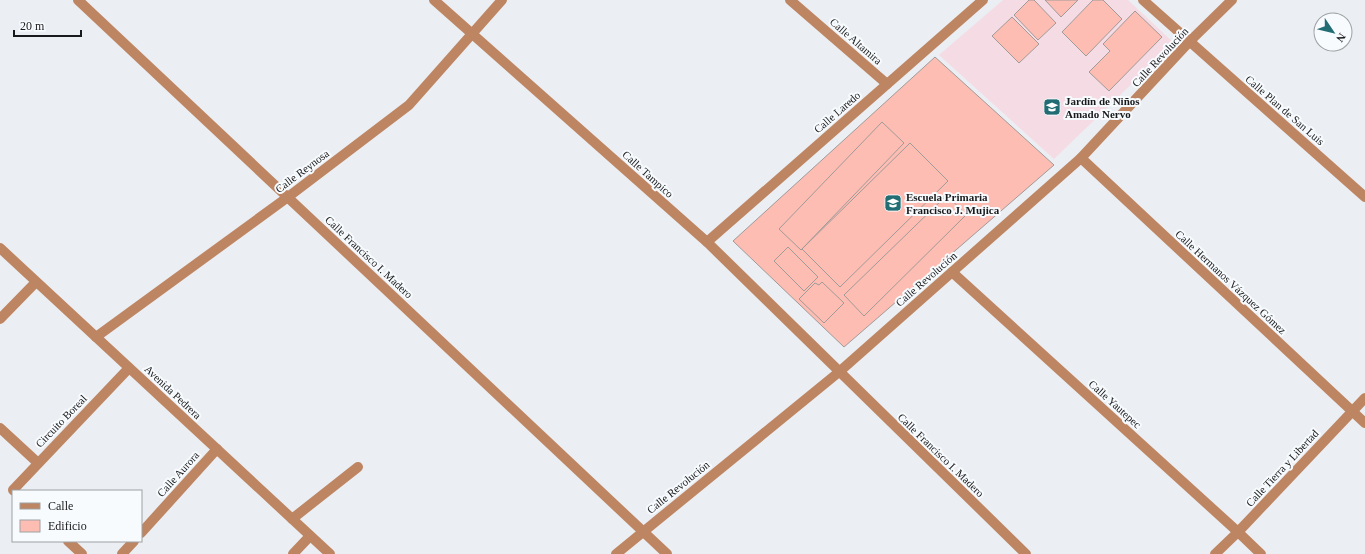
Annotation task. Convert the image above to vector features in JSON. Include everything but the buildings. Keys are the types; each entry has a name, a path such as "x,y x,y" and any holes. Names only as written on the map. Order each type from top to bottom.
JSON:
{"street":[{"name":"Calle Francisco I. Madero","path":"78,0 667,554"},
{"name":"Calle Tampico","path":"434,0 707,242 839,372"},
{"name":"Calle Reynosa","path":"96,337 288,197 409,105 502,0"},
{"name":"Calle Altamira","path":"790,0 887,84"},
{"name":"Calle Laredo","path":"707,242 983,0"},
{"name":"Calle Plan de San Luis","path":"1143,0 1365,197"},
{"name":"Calle Revolución","path":"616,554 839,372 1081,158 1189,42 1232,0"},
{"name":"Calle Hermanos Vázquez Gómez","path":"1081,158 1365,423"},
{"name":"Avenida Pedrera","path":"0,248 330,554"},
{"name":"Calle Yautepec","path":"952,272 1261,554"},
{"path":"0,319 36,282"},
{"name":"Circuito Boreal","path":"13,490 129,368"},
{"name":"Calle Francisco I. Madero","path":"839,372 1026,554"},
{"name":"Calle Tierra y Libertad","path":"1215,554 1238,532 1365,398"},
{"path":"0,428 38,463"},
{"name":"Calle Aurora","path":"142,532 217,449"},
{"path":"292,519 358,467"},
{"path":"293,554 310,536"},
{"path":"69,542 82,554"},
{"path":"122,554 133,542"}],"shaded area":[{"name":"Jardín de Niños Amado Nervo","path":"1003,0 1128,0 1174,43 1054,159 939,55"}],"place":[{"name":"Jardín de Niños Amado Nervo","path":"1052,107"},
{"name":"Escuela Primaria Francisco J. Mujica","path":"893,203"}]}
